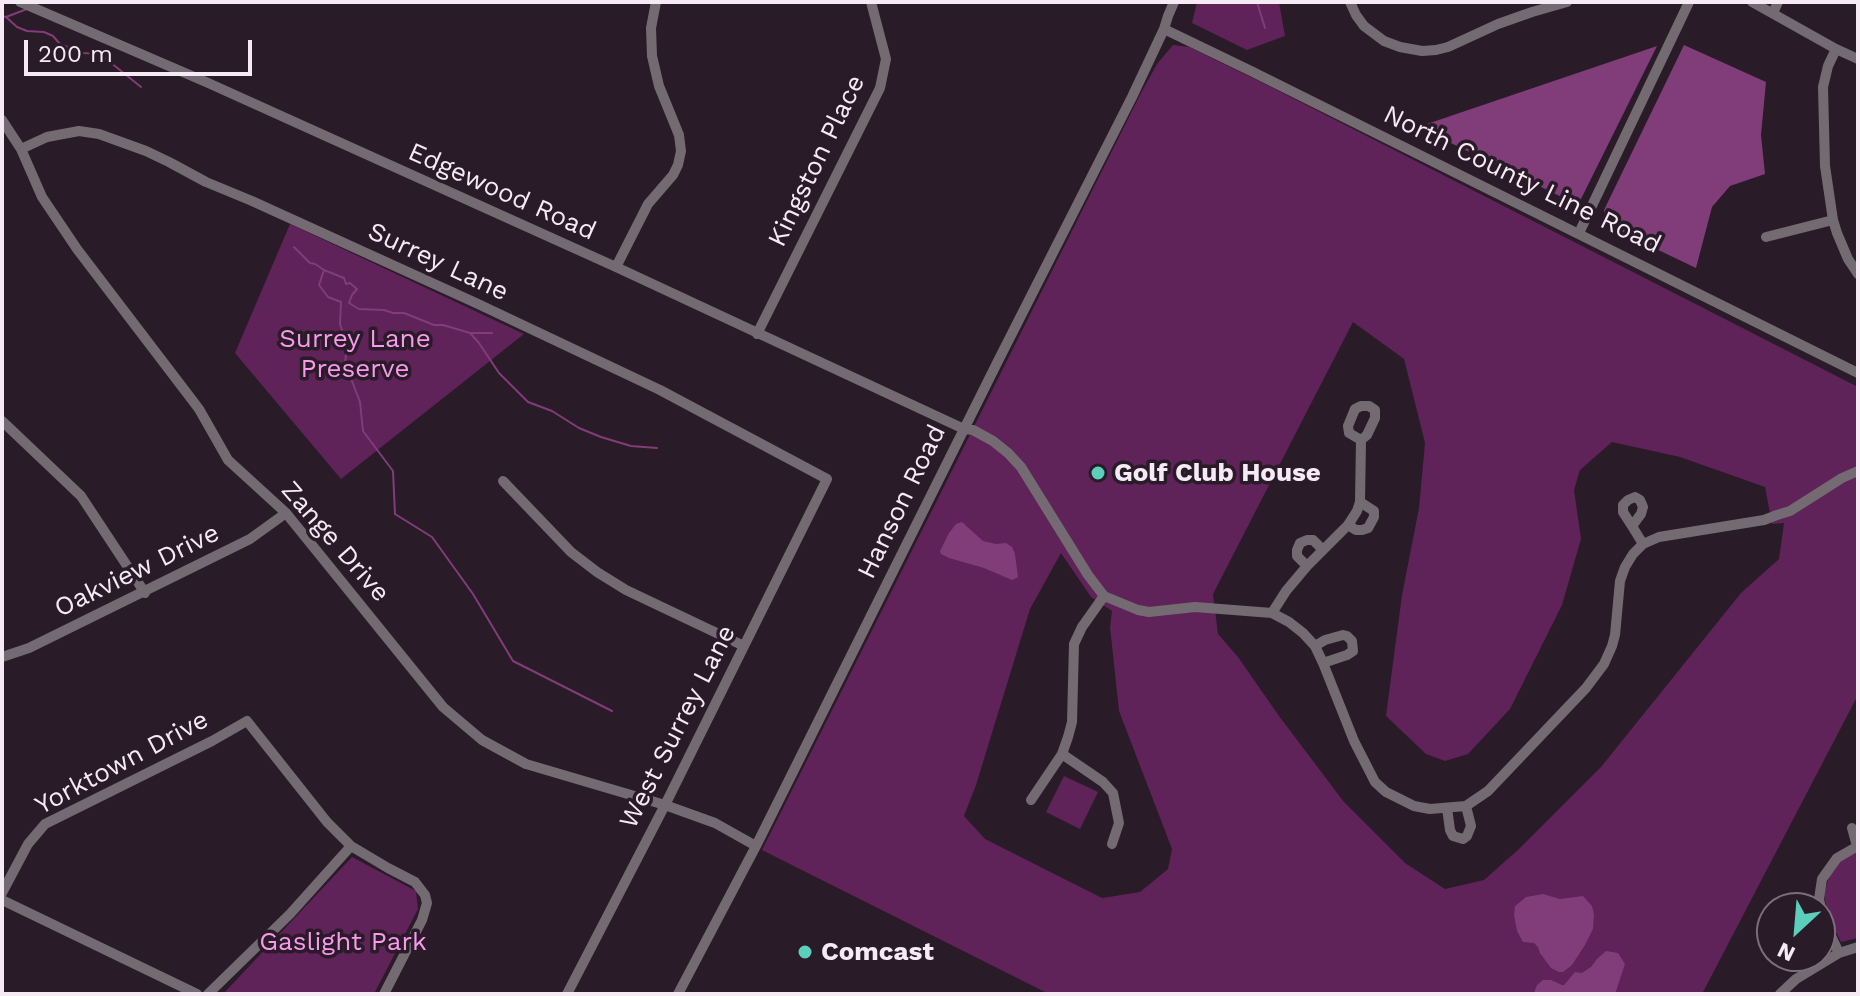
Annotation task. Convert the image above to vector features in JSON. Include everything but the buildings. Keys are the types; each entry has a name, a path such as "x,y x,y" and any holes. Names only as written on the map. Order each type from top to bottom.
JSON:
{"street":[{"name":"Edgewood Road","path":"21,2 206,82 616,267 964,429 973,430 993,441 1015,460 1104,596"},
{"path":"616,267 648,204 673,175 681,151 679,135 659,86 652,56 651,28 656,2"},
{"name":"Kingston Place","path":"757,334 880,88 886,59 871,2"},
{"name":"Hanson Road","path":"678,994 756,846 1164,29 1174,2"},
{"path":"1350,2 1356,15 1384,41 1422,51 1448,47 1498,24 1567,2"},
{"path":"1579,233 1689,2"},
{"path":"1752,2 1858,59"},
{"path":"1773,13 1778,2"},
{"name":"North County Line Road","path":"1164,29 1858,373"},
{"path":"1836,49 1825,75 1822,93 1825,166 1833,220 1842,247 1858,274"},
{"name":"Zange Drive","path":"2,120 21,149 42,197 77,249 199,409 228,460 286,513 443,707 470,731 526,764 665,805 715,823 756,846"},
{"name":"Surrey Lane","path":"21,149 47,137 79,131 99,134 146,151 206,182 476,303 660,390 827,479"},
{"path":"1766,237 1833,220"},
{"path":"2,421 81,496 145,593"},
{"path":"1272,613 1307,566 1348,525 1360,502 1361,440"},
{"path":"1031,800 1062,754 1072,722 1075,637 1104,596 1149,612 1195,607 1272,613 1289,622 1315,646 1354,741 1375,782 1386,792 1414,806 1430,809 1466,806 1502,778 1604,664 1615,635 1620,581 1633,554 1643,544 1659,537 1764,520 1790,511 1858,471"},
{"name":"West Surrey Lane","path":"567,994 827,479"},
{"path":"503,481 571,552 597,572 626,590 744,646"},
{"path":"1348,525 1362,530 1368,528 1374,517 1374,511 1360,502"},
{"name":"Oakview Drive","path":"2,657 29,648 145,593 250,539 286,513"},
{"path":"1632,526 1643,544"},
{"path":"1307,566 1297,556 1300,543 1313,540 1323,550"},
{"path":"1315,646 1343,635 1352,641 1353,651 1323,663"},
{"name":"Yorktown Drive","path":"2,893 28,844 45,824 247,721 327,822 351,846"},
{"path":"1062,754 1103,782 1113,793 1119,823 1112,844"},
{"path":"1447,808 1453,836 1463,839 1471,826 1466,806"},
{"path":"1839,953 1823,919 1819,899 1822,879 1837,858 1857,846 1852,828"},
{"path":"208,994 290,914 351,846 415,882 427,903 422,920 384,994"},
{"path":"2,900 197,994"},
{"path":"1780,994 1796,979 1839,953 1858,947"}],"green space":[{"path":"1197,2 1279,2 1285,36 1247,50 1192,23"},
{"path":"1173,45 1189,47 1858,387 1858,695 1702,994 1049,994 762,850 1157,64","holes":["1353,322 1404,359 1425,443 1419,508 1402,595 1386,716 1426,754 1445,761 1468,754 1510,709 1562,605 1581,539 1574,490 1580,470 1612,442 1680,457 1765,487 1772,524 1784,523 1779,559 1741,593 1601,767 1484,880 1445,889 1405,863 1344,802 1218,634 1213,594","1061,553 1091,597 1112,611 1110,627 1119,711 1172,849 1168,869 1140,892 1102,898 985,839 964,816 1030,609"]},
{"name":"Surrey Lane Preserve","path":"290,224 524,334 341,479 235,353"},
{"path":"1064,776 1098,792 1080,829 1046,812"},
{"path":"1858,852 1858,938 1841,942 1836,932 1836,892 1825,892 1829,877 1841,860"},
{"name":"Gaslight Park","path":"352,857 416,891 418,909 374,994 223,994"}],"shaded area":[{"path":"1684,45 1766,82 1761,135 1765,174 1730,186 1712,207 1696,268 1606,225 1604,210"},
{"path":"1657,46 1578,205 1418,127"},
{"path":"962,522 983,541 1006,543 1012,547 1018,577 1012,580 941,554 949,533"},
{"path":"1543,894 1560,899 1583,896 1592,906 1593,929 1572,965 1563,972 1551,968 1538,947 1534,943 1523,942 1517,931 1515,906 1526,897"},
{"path":"1606,951 1618,953 1625,964 1615,994 1534,993 1543,980 1564,985 1575,972 1582,973 1591,967"}],"waterway":[{"path":"1257,2 1265,28"},
{"path":"2,16 27,9"},
{"path":"6,17 17,27 44,32 60,44 83,53 100,54 141,87"},
{"path":"294,247 310,263 344,278 346,284 350,283 357,289 349,303 359,309 404,313 434,325 470,333 499,373 528,402 601,437 631,446 657,448"},
{"path":"324,270 319,285 328,297 341,302 340,324 347,346 345,363 360,402 363,431 393,471 395,514 432,537 473,594 513,661 612,711"},
{"path":"470,333 492,333"}],"place":[{"name":"Golf Club House","path":"1098,473"},
{"name":"Comcast","path":"805,952"}]}
